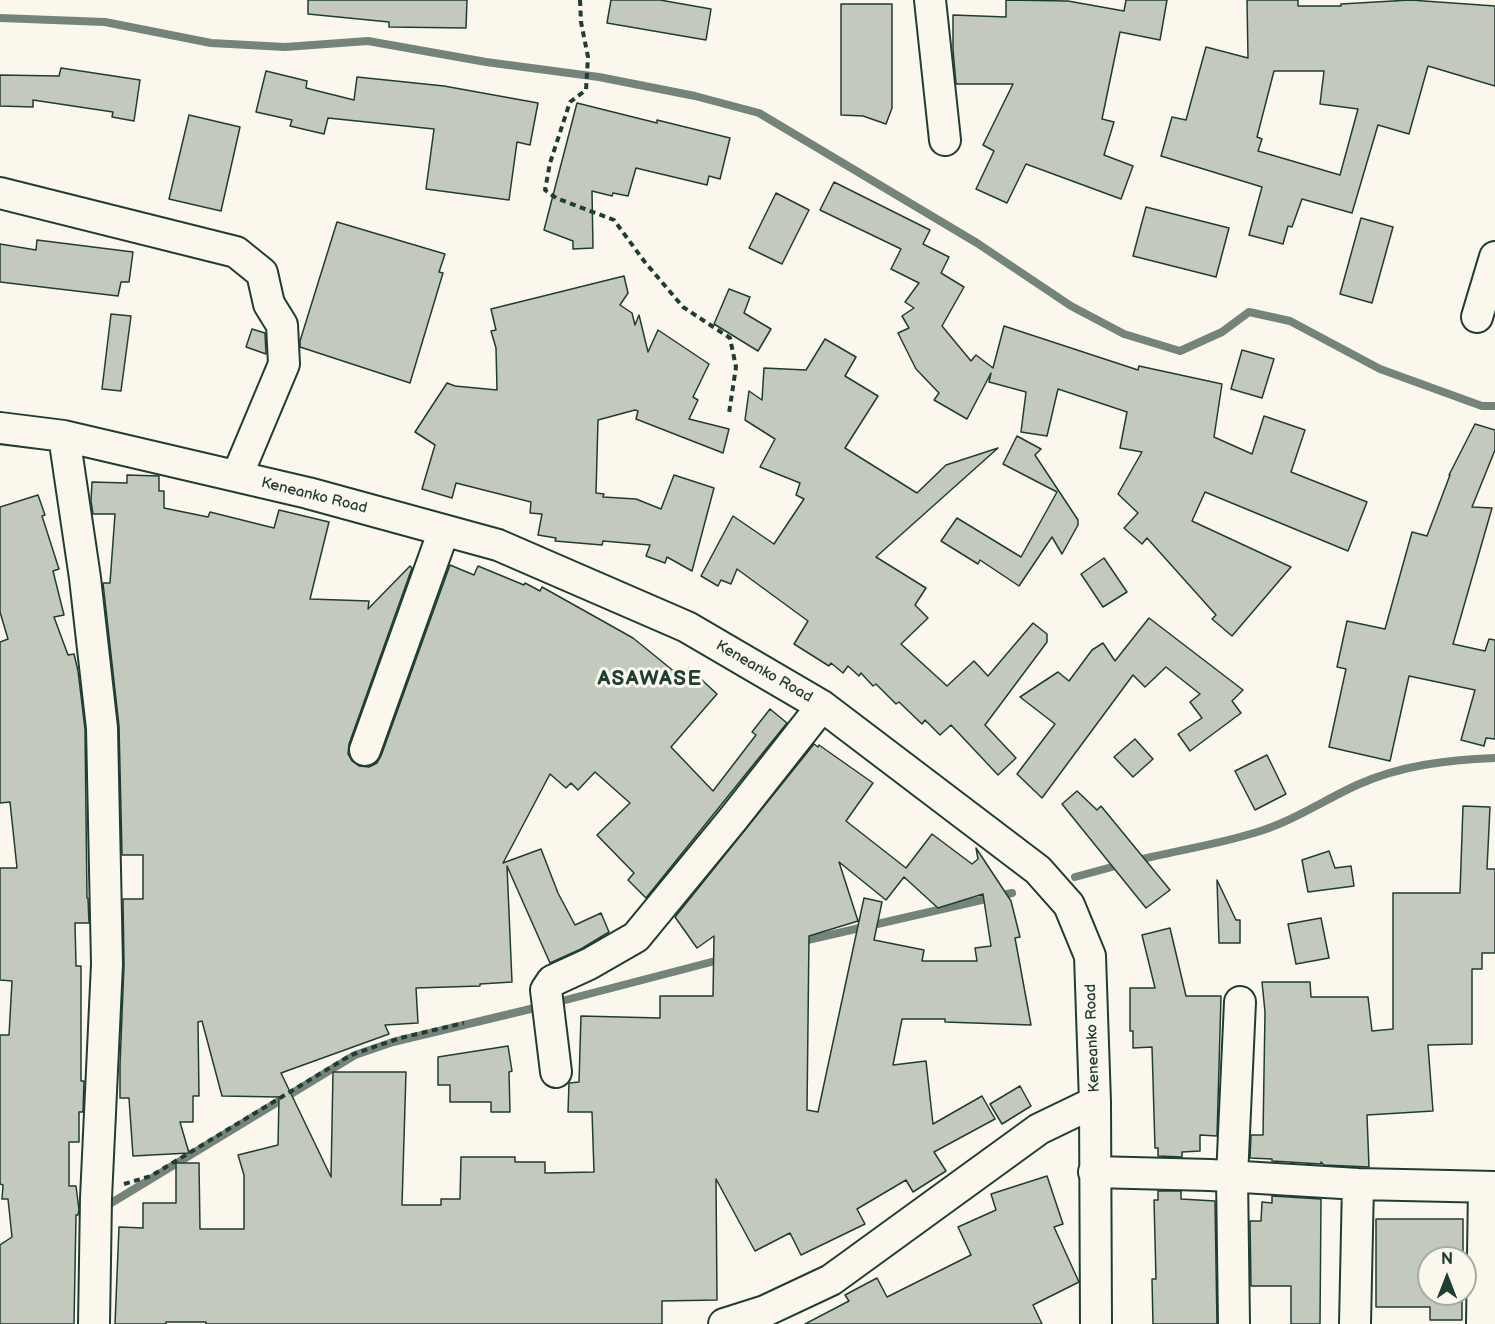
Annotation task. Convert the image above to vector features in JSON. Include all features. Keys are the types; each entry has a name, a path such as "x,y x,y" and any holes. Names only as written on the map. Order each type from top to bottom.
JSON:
{"street":[{"path":"930,0 945,140"},
{"path":"0,193 236,252 262,273 269,304 282,325 284,364 237,476"},
{"path":"1477,317 1495,257"},
{"name":"Keneanko Road","path":"0,428 64,436 237,476 498,545 687,627 822,706 1038,870 1069,905 1090,956 1095,1101 1096,1324"},
{"path":"64,436 86,578 102,728 106,964 94,1324"},
{"path":"365,750 444,530"},
{"path":"556,1072 548,1002 552,981 589,964 636,937 822,706"},
{"path":"1234,1324 1232,1177 1240,1002"},
{"path":"724,1324 760,1318 831,1280 1039,1129 1095,1101"},
{"path":"1094,1172 1358,1184 1489,1187 1482,1324"},
{"path":"1355,1324 1358,1184"}],"path":[{"path":"580,0 581,22 588,57 586,90 570,102 550,164 545,190 556,198 615,219 644,261 683,307 730,338 736,368 729,413"},
{"path":"97,1202 130,1184 151,1176 351,1055 400,1038 464,1023"}],"building":[{"path":"308,0 467,0 466,28 389,27 389,22 308,14"},
{"path":"611,0 660,0 711,9 706,40 607,23"},
{"path":"1006,0 1068,1 1124,11 1126,0 1167,0 1160,40 1120,32 1102,119 1114,122 1104,155 1133,166 1121,199 1026,164 1007,203 976,189 994,151 983,145 1013,84 956,84 953,15 1006,17"},
{"path":"1247,0 1298,0 1298,6 1341,6 1341,4 1410,0 1495,6 1495,86 1428,66 1409,134 1378,125 1352,213 1302,199 1292,227 1288,226 1283,244 1249,235 1262,187 1161,156 1172,117 1186,120 1206,47 1248,58","holes":["1274,71 1324,71 1320,104 1358,109 1340,175 1258,151 1262,139 1257,137"]},
{"path":"841,4 892,4 892,108 886,124 863,116 841,115"},
{"path":"61,68 140,80 134,121 112,117 113,112 33,100 33,107 0,106 0,75 59,76"},
{"path":"266,71 307,81 306,88 354,100 357,77 444,86 538,103 530,145 517,142 509,200 426,189 434,129 328,118 324,134 290,126 292,120 256,112"},
{"path":"577,103 730,138 720,179 709,176 707,185 636,168 628,196 613,193 612,196 592,191 593,248 573,249 573,241 544,230"},
{"path":"189,115 240,127 221,211 169,199"},
{"path":"834,182 930,230 923,244 949,257 941,273 964,287 942,326 971,361 976,355 993,368 1004,326 1138,370 1139,366 1222,384 1214,437 1252,454 1264,416 1305,430 1291,472 1367,502 1348,551 1205,492 1192,521 1291,567 1232,636 1212,619 1216,615 1147,538 1142,544 1124,528 1138,513 1118,494 1142,452 1120,448 1127,412 1058,389 1047,436 1021,432 1026,392 989,382 991,373 967,419 934,400 939,393 916,369 898,333 909,328 902,316 914,308 905,302 919,283 891,269 901,249 820,210"},
{"path":"776,193 809,210 782,264 749,248"},
{"path":"1146,207 1229,228 1216,277 1133,256"},
{"path":"1361,218 1393,227 1372,303 1340,294"},
{"path":"337,222 445,254 439,272 443,273 410,383 300,347"},
{"path":"37,240 133,252 129,282 121,282 118,296 0,282 0,244 36,250"},
{"path":"624,276 628,293 620,305 632,313 635,325 639,315 648,352 658,330 709,364 693,397 698,400 689,419 729,429 723,453 636,419 638,411 635,410 598,420 596,493 604,494 603,497 636,499 661,509 674,475 714,488 692,571 667,557 665,563 646,556 650,545 603,541 602,545 555,541 556,538 538,535 542,514 530,513 531,502 456,483 452,498 422,489 435,445 415,432 447,383 455,386 497,390 496,348 491,331 496,330 491,309"},
{"path":"729,289 750,297 744,313 771,329 758,351 714,324"},
{"path":"111,314 131,316 121,391 102,389"},
{"path":"252,329 265,333 266,354 246,347"},
{"path":"825,339 856,357 845,376 878,396 845,448 917,493 946,465 998,448 876,557 926,588 915,605 928,618 901,644 947,686 974,661 988,676 1033,623 1047,634 1047,642 985,725 1016,758 998,775 951,725 940,735 925,720 922,724 899,702 896,704 876,684 873,686 861,673 859,676 848,666 843,673 831,663 829,666 794,644 808,621 737,569 731,584 721,580 718,586 701,576 733,516 774,544 804,499 796,495 800,483 760,467 775,439 745,420 749,391 762,400 764,368 806,370"},
{"path":"1242,350 1274,359 1262,398 1231,389"},
{"path":"1475,424 1495,430 1495,450 1472,507 1492,508 1453,644 1485,651 1489,639 1495,640 1495,739 1486,738 1484,746 1461,740 1475,690 1409,676 1390,761 1329,747 1346,669 1337,667 1347,621 1385,629 1412,532 1427,536 1449,475"},
{"path":"1017,436 1041,449 1035,455 1078,520 1078,525 1062,554 1052,537 1019,586 980,560 978,564 941,541 957,518 1021,557 1057,492 1003,464"},
{"path":"127,475 159,476 159,491 164,491 164,508 208,517 210,512 274,528 279,510 329,522 310,599 369,601 368,609 410,566 412,568 349,744 348,754 359,766 369,767 377,763 381,756 450,565 474,575 478,566 524,585 525,583 540,591 542,587 633,638 681,677 689,668 717,694 671,747 713,791 756,735 752,732 770,709 787,723 646,898 628,880 634,873 597,835 630,803 595,772 578,790 571,783 566,788 550,774 503,863 541,849 558,893 575,925 601,913 609,932 581,949 550,963 507,866 512,982 480,984 480,986 416,988 418,1023 385,1025 389,1034 281,1073 331,1177 333,1072 406,1072 402,1205 441,1205 441,1199 460,1199 461,1157 515,1157 515,1162 545,1162 545,1173 594,1172 592,1112 568,1112 569,1083 579,1082 581,1016 660,1018 660,996 713,996 714,936 697,948 675,917 814,744 818,747 819,745 873,783 846,821 906,868 932,834 972,864 978,859 976,848 1011,901 1020,937 1015,938 1031,1025 945,1022 945,1019 902,1019 893,1065 926,1061 933,1124 982,1096 995,1119 934,1152 946,1171 913,1192 906,1180 857,1209 865,1224 801,1255 790,1233 755,1251 716,1179 717,1300 662,1301 662,1324 206,1324 206,1322 166,1322 166,1324 115,1324 119,1227 143,1228 143,1203 176,1203 176,1163 199,1163 200,1229 244,1229 244,1175 238,1155 278,1145 279,1097 222,1096 202,1021 198,1022 199,1096 193,1096 193,1122 180,1122 189,1153 133,1156 129,1098 120,1098 124,965 123,899 143,899 143,855 122,855 119,726 103,583 110,583 115,514 93,514 91,501 92,482 127,483","holes":["839,862 886,900 904,877 938,908 983,894 991,946 975,948 977,961 922,961 924,950 874,940 882,902 864,898 818,1112 807,1110 809,936 858,921"]},
{"path":"38,495 45,515 42,516 59,569 53,571 64,615 54,617 68,655 74,654 85,729 89,923 75,923 76,966 81,966 83,1112 79,1112 79,1142 69,1142 69,1186 76,1186 79,1210 76,1215 74,1324 0,1324 0,1245 12,1237 8,1199 2,1199 3,1185 0,1184 0,1035 9,1035 12,981 0,980 0,868 17,868 10,802 0,803 0,642 8,639 0,612 0,507"},
{"path":"1104,558 1127,592 1103,607 1081,574"},
{"path":"1149,618 1243,690 1232,701 1241,713 1190,751 1178,734 1202,718 1190,702 1200,694 1166,667 1145,687 1133,675 1042,798 1017,774 1055,724 1020,697 1058,672 1069,681 1092,650 1103,643 1115,661"},
{"path":"1135,739 1153,759 1133,777 1114,757"},
{"path":"1267,755 1286,794 1255,810 1235,771"},
{"path":"1077,791 1097,810 1101,806 1170,890 1146,908 1062,804"},
{"path":"1463,806 1490,807 1487,869 1495,869 1495,953 1482,953 1482,969 1472,969 1472,1044 1428,1045 1433,1111 1367,1115 1369,1167 1250,1158 1251,1135 1263,1135 1265,1012 1262,982 1310,982 1311,997 1368,997 1372,1031 1393,1029 1393,893 1460,893"},
{"path":"1329,851 1335,868 1351,866 1354,886 1308,892 1302,860"},
{"path":"1217,880 1236,920 1240,920 1240,943 1219,943"},
{"path":"1321,918 1329,958 1296,964 1288,924"},
{"path":"1170,928 1186,996 1221,996 1217,1136 1200,1135 1200,1151 1182,1152 1182,1157 1158,1156 1158,1148 1155,1148 1152,1047 1133,1048 1133,1031 1130,1031 1130,988 1155,988 1142,935"},
{"path":"508,1046 512,1071 509,1072 510,1112 491,1112 491,1102 450,1102 450,1085 438,1085 438,1057"},
{"path":"1020,1086 1031,1106 1002,1124 990,1104"},
{"path":"1047,1176 1063,1224 1054,1227 1079,1282 1033,1305 1042,1324 805,1324 849,1301 845,1295 877,1278 887,1297 971,1255 958,1227 996,1210 991,1194"},
{"path":"1158,1191 1181,1191 1181,1199 1215,1201 1217,1324 1153,1324 1152,1279 1156,1279 1154,1200 1158,1200"},
{"path":"1272,1196 1321,1199 1320,1324 1291,1324 1291,1286 1251,1286 1250,1221 1261,1221 1262,1202 1272,1203"},
{"path":"1376,1219 1463,1219 1463,1246 1417,1246 1417,1306 1462,1306 1462,1320 1430,1320 1430,1307 1376,1307"}],"waterway":[{"path":"0,18 105,22 211,43 285,47 368,41 486,62 599,77 695,96 759,113 977,243 1071,306 1124,334 1180,351 1222,332 1249,312 1290,321 1380,369 1482,406 1495,406"},
{"path":"1134,861 1254,833 1294,817 1357,785 1408,768 1442,762 1495,758"},
{"path":"1075,877 1123,864"},
{"path":"799,942 1012,893"},
{"path":"554,1003 723,959"},
{"path":"103,1208 355,1055 393,1042 543,1006"}],"district":[{"name":"ASAWASE","path":"650,680"}]}
